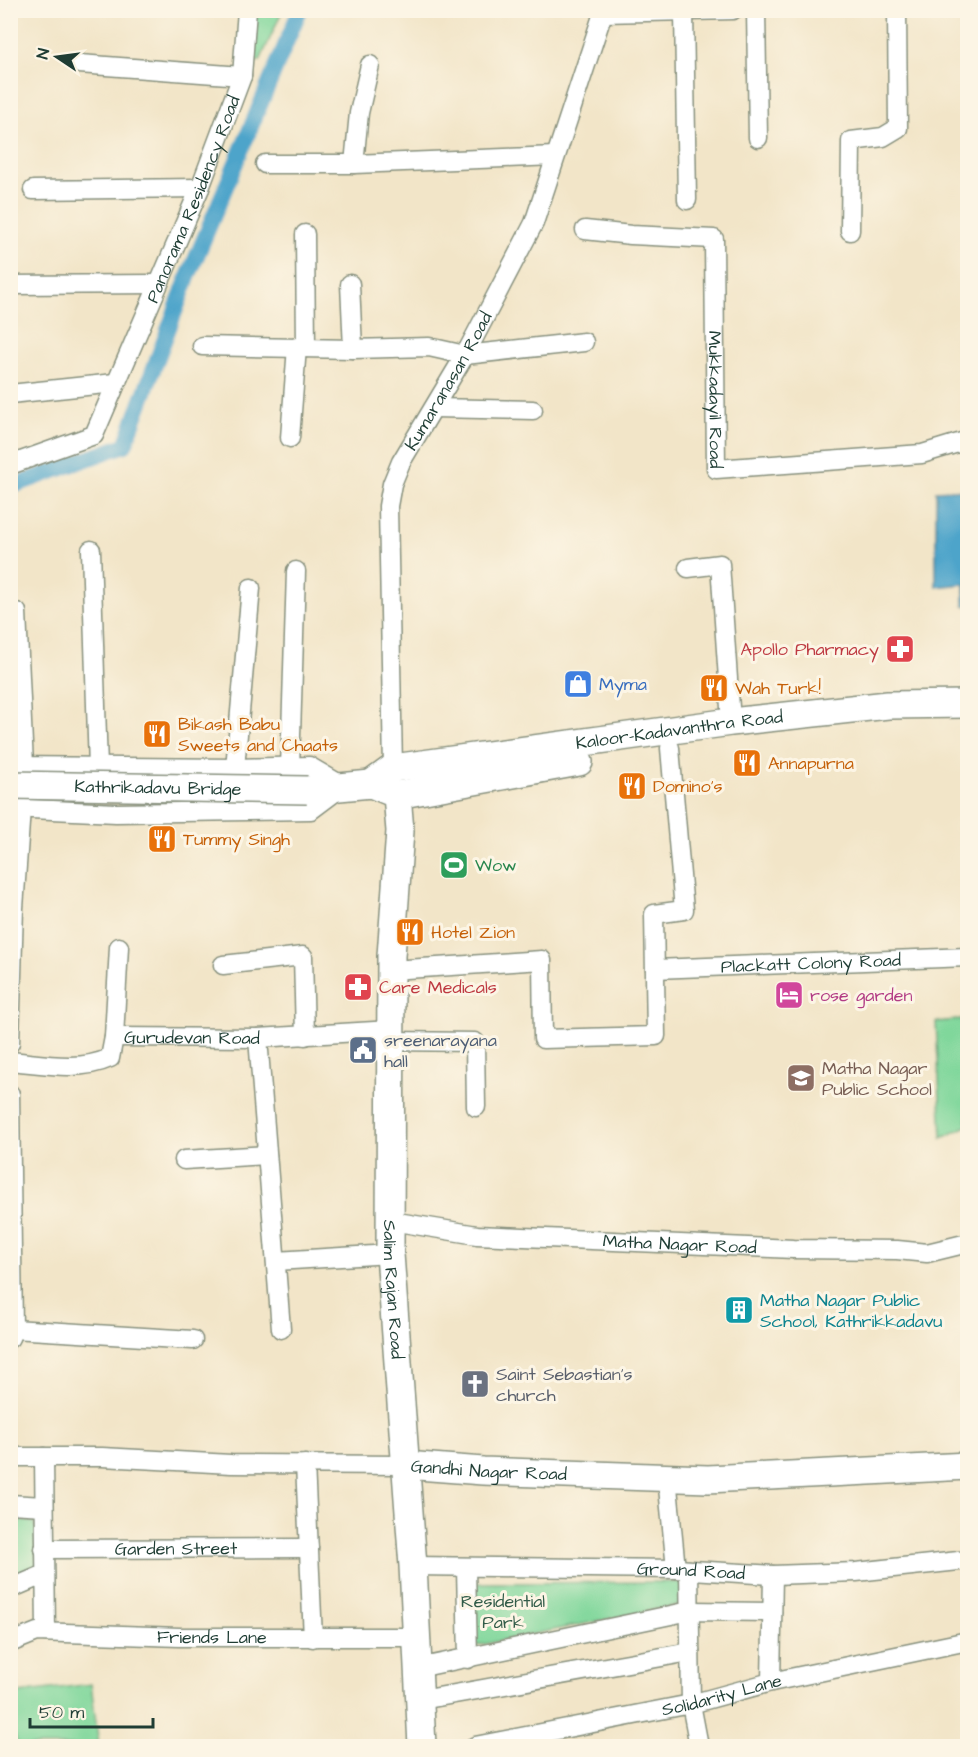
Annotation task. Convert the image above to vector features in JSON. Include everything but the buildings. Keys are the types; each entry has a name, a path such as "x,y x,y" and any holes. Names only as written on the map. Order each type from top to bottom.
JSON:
{"main road":[{"name":"Kaloor-Kadavanthra Road","path":"398,795 451,783 850,718 888,705 968,704"},
{"name":"Kaloor-Kadavanthra Road","path":"393,768 731,722 850,718 968,721"},
{"path":"371,784 393,768"},
{"path":"371,784 398,795"},
{"name":"Kathrikadavu Bridge","path":"15,787 307,790 371,784"},
{"path":"343,786 376,804 400,831"},
{"name":"Salim Rajan Road","path":"398,795 400,831 391,970 390,1254 413,1566 422,1746"},
{"name":"Gandhi Nagar Road","path":"405,1465 483,1472 708,1479 968,1466"}],"street":[{"name":"Panorama Residency Road","path":"10,465 94,435 200,188 242,76 247,10"},
{"path":"604,12 733,10"},
{"path":"756,10 758,138"},
{"path":"850,231 851,141 883,137 898,128 897,10"},
{"name":"Kumaranasan Road","path":"393,768 388,506 392,484 401,462 465,355 534,222 604,12"},
{"path":"684,12 687,200"},
{"path":"79,64 242,76"},
{"path":"354,164 359,113 370,65"},
{"path":"265,164 354,164 555,156"},
{"path":"33,190 200,188"},
{"name":"Mukkadayil Road","path":"585,230 714,239 716,470 922,454 968,440"},
{"path":"290,438 301,347 305,234"},
{"path":"10,285 159,284"},
{"path":"350,284 353,349"},
{"path":"202,346 353,349 429,347 465,355 584,342"},
{"path":"10,394 115,383"},
{"path":"434,408 533,410"},
{"path":"91,550 98,768"},
{"path":"687,568 720,564 731,722"},
{"path":"290,768 296,571"},
{"path":"235,768 251,588"},
{"path":"10,1043 14,908 17,612"},
{"path":"391,970 542,960 543,1039 656,1036 654,914 684,910 670,748"},
{"path":"309,766 343,786 311,810 116,813 15,787 98,768 290,768 309,766"},
{"path":"114,1037 119,947"},
{"path":"223,965 303,956 305,1036"},
{"name":"Plackatt Colony Road","path":"655,969 968,957"},
{"name":"Gurudevan Road","path":"10,1061 76,1066 96,1065 110,1058 114,1037 258,1038 391,1035 475,1042 476,1107"},
{"path":"258,1038 281,1329"},
{"path":"10,1094 12,1334 193,1340"},
{"path":"184,1160 267,1155"},
{"name":"Matha Nagar Road","path":"391,1221 477,1235 793,1249 897,1250 927,1253 968,1243"},
{"path":"276,1261 390,1254"},
{"name":"Gandhi Nagar Road","path":"10,1457 405,1465"},
{"path":"44,1457 46,1632"},
{"path":"305,1464 313,1638"},
{"path":"667,1478 690,1611 691,1704 699,1746"},
{"path":"10,1504 44,1506"},
{"name":"Garden Street","path":"44,1549 309,1548"},
{"name":"Ground Road","path":"413,1566 682,1570 773,1575 856,1572 968,1560"},
{"path":"466,1568 468,1659"},
{"path":"10,1589 45,1574"},
{"path":"771,1682 773,1575"},
{"path":"418,1668 690,1611 772,1612"},
{"name":"Friends Lane","path":"10,1644 37,1632 313,1638 417,1637"},
{"name":"Solidarity Lane","path":"475,1746 691,1704 771,1682 968,1641"},
{"path":"421,1700 690,1652"}],"green space":[{"path":"254,11 282,11 260,61 250,61"},
{"path":"967,1019 967,1126 942,1138 936,1022"},
{"path":"10,1520 35,1522 39,1568 11,1577"},
{"name":"Residential Park","path":"683,1582 683,1604 475,1646 472,1583"},
{"path":"91,1684 99,1746 19,1746 11,1729 11,1694"}],"water":[{"path":"967,489 968,606 964,606 964,584 936,587 936,491"}],"waterway":[{"path":"10,487 125,445 188,277 300,10"}],"place":[{"name":"Apollo Pharmacy","path":"900,649"},
{"name":"Myma","path":"578,684"},
{"name":"Wah Turk!","path":"714,688"},
{"name":"Bikash Babu Sweets and Chaats","path":"157,734"},
{"name":"Annapurna","path":"747,763"},
{"name":"Domino's","path":"632,786"},
{"name":"Tummy Singh","path":"162,839"},
{"name":"Wow","path":"454,865"},
{"name":"Hotel Zion","path":"410,932"},
{"name":"Care Medicals","path":"358,987"},
{"name":"rose garden","path":"789,995"},
{"name":"sreenarayana hall","path":"363,1050"},
{"name":"Matha Nagar Public School","path":"801,1078"},
{"name":"Matha Nagar Public School, Kathrikkadavu","path":"739,1310"},
{"name":"Saint Sebastian's church","path":"475,1384"}]}
